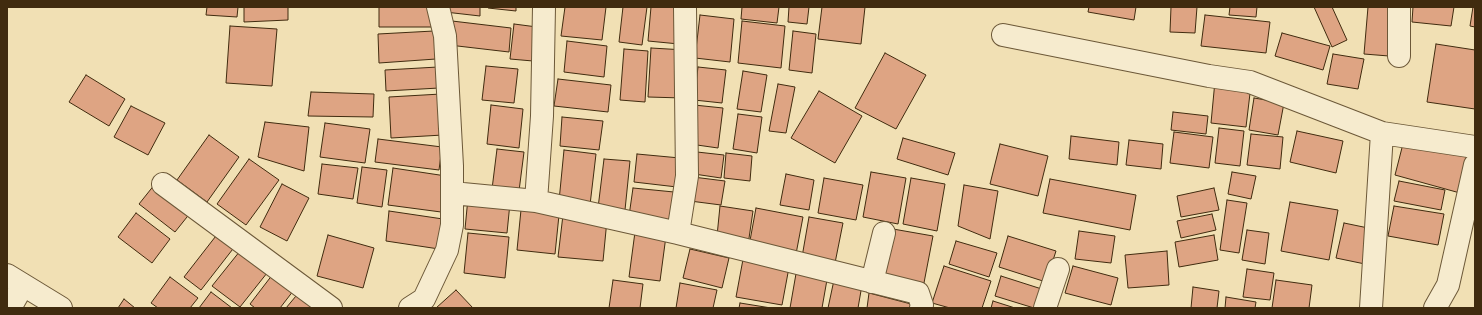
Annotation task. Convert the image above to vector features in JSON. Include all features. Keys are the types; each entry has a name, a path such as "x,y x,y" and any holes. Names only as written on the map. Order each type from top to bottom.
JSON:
{"street":[{"path":"410,308 424,299 447,250 452,225 452,192 445,36 438,7"},
{"path":"536,201 542,116 544,7"},
{"path":"678,233 687,176 686,7"},
{"path":"1399,7 1399,56"},
{"path":"1003,35 1209,76 1250,82 1382,132 1475,147"},
{"path":"1371,308 1382,132"},
{"path":"1435,308 1448,285 1475,165"},
{"path":"163,184 331,308"},
{"path":"452,192 536,201 678,233 918,293 922,305 921,308"},
{"path":"872,282 884,233"},
{"path":"1044,308 1058,268"},
{"path":"10,308 20,283 55,305"}],"building":[{"path":"207,7 238,7 237,17 206,15"},
{"path":"244,7 288,7 288,20 244,22"},
{"path":"379,7 434,7 433,27 379,27"},
{"path":"446,7 480,7 480,16 445,12"},
{"path":"516,7 516,11 488,8"},
{"path":"565,7 606,7 602,40 561,36"},
{"path":"623,7 647,7 642,45 619,42"},
{"path":"651,7 682,7 679,44 648,41"},
{"path":"742,7 779,7 777,23 741,19"},
{"path":"789,7 809,7 807,24 788,22"},
{"path":"822,7 865,7 861,44 818,39"},
{"path":"1089,7 1136,7 1134,20 1088,12"},
{"path":"1171,7 1197,7 1195,33 1170,32"},
{"path":"1230,7 1257,7 1256,17 1229,15"},
{"path":"1314,7 1332,7 1347,40 1332,47"},
{"path":"1368,7 1394,7 1389,56 1364,54"},
{"path":"1413,7 1454,7 1451,26 1412,22"},
{"path":"1473,7 1475,7 1475,27 1470,26"},
{"path":"700,15 734,19 730,62 695,58"},
{"path":"1205,15 1270,22 1266,53 1201,46"},
{"path":"452,21 511,28 509,52 449,45"},
{"path":"742,21 785,26 781,68 738,63"},
{"path":"514,24 537,27 533,61 510,59"},
{"path":"230,26 277,29 272,86 226,83"},
{"path":"434,31 436,59 379,63 378,34"},
{"path":"793,31 816,34 812,73 789,70"},
{"path":"1282,33 1330,46 1323,70 1275,56"},
{"path":"567,41 607,46 604,77 564,72"},
{"path":"1436,44 1475,50 1475,109 1427,102"},
{"path":"651,48 685,50 683,98 648,97"},
{"path":"624,49 648,51 645,102 620,100"},
{"path":"885,53 926,75 896,129 855,108"},
{"path":"1333,54 1364,59 1358,89 1327,84"},
{"path":"486,66 518,69 514,103 482,100"},
{"path":"438,67 439,88 386,91 385,70"},
{"path":"698,67 726,70 722,103 694,100"},
{"path":"743,71 767,75 761,112 737,109"},
{"path":"86,75 125,99 109,126 69,102"},
{"path":"558,79 611,85 608,112 554,106"},
{"path":"1215,81 1251,85 1246,127 1211,123"},
{"path":"778,84 795,87 786,133 769,131"},
{"path":"819,91 862,116 835,163 791,138"},
{"path":"311,92 374,94 373,117 308,116"},
{"path":"441,94 443,135 391,138 389,97"},
{"path":"1254,98 1284,103 1278,135 1249,130"},
{"path":"491,105 523,109 519,148 487,144"},
{"path":"694,105 723,108 718,148 690,144"},
{"path":"131,106 165,123 148,155 114,137"},
{"path":"1173,112 1208,116 1206,134 1171,130"},
{"path":"738,114 762,117 757,153 733,149"},
{"path":"562,117 603,121 599,150 560,146"},
{"path":"265,122 309,127 304,171 258,157"},
{"path":"325,123 370,129 365,163 320,157"},
{"path":"1219,128 1244,131 1240,166 1215,163"},
{"path":"1297,131 1343,141 1336,173 1290,162"},
{"path":"1174,132 1213,137 1209,168 1170,163"},
{"path":"1251,134 1283,137 1280,169 1247,165"},
{"path":"209,135 239,157 207,202 177,180"},
{"path":"1071,136 1119,142 1117,165 1069,159"},
{"path":"1405,136 1471,154 1460,193 1395,175"},
{"path":"903,138 955,153 948,175 897,159"},
{"path":"378,139 442,147 439,170 375,162"},
{"path":"1129,140 1163,144 1161,169 1126,165"},
{"path":"1000,144 1048,156 1038,196 990,184"},
{"path":"497,149 524,152 519,191 492,189"},
{"path":"564,150 596,154 590,205 559,201"},
{"path":"697,152 724,155 721,178 694,174"},
{"path":"726,153 752,156 750,181 724,178"},
{"path":"637,154 680,158 677,187 634,182"},
{"path":"249,159 279,180 246,225 217,204"},
{"path":"604,159 630,161 625,210 598,208"},
{"path":"322,164 358,168 353,199 318,194"},
{"path":"362,167 387,170 382,207 357,203"},
{"path":"393,168 446,176 441,212 388,205"},
{"path":"871,172 906,178 898,224 863,217"},
{"path":"1232,172 1256,176 1251,199 1228,194"},
{"path":"786,174 814,180 809,210 780,205"},
{"path":"693,177 725,181 721,205 690,201"},
{"path":"824,178 863,185 856,220 818,213"},
{"path":"911,178 945,184 937,231 903,224"},
{"path":"1050,179 1136,195 1130,230 1043,213"},
{"path":"1399,181 1445,190 1441,210 1394,201"},
{"path":"155,184 191,212 175,232 139,204"},
{"path":"282,184 309,198 287,241 260,227"},
{"path":"964,185 998,191 990,239 958,226"},
{"path":"633,188 674,192 671,221 629,216"},
{"path":"1214,188 1219,210 1181,217 1177,196"},
{"path":"468,198 510,203 507,233 465,229"},
{"path":"1227,200 1247,203 1239,253 1220,250"},
{"path":"1290,202 1338,210 1329,260 1281,251"},
{"path":"720,206 753,211 748,245 717,236"},
{"path":"1394,206 1444,214 1438,245 1388,236"},
{"path":"756,208 803,217 796,254 749,246"},
{"path":"521,210 559,215 555,254 517,250"},
{"path":"389,211 443,219 439,249 386,241"},
{"path":"136,213 170,239 152,263 118,237"},
{"path":"1212,214 1216,230 1181,238 1177,221"},
{"path":"563,215 607,220 603,261 558,257"},
{"path":"809,217 843,223 835,263 802,257"},
{"path":"1344,223 1373,229 1365,264 1336,258"},
{"path":"893,229 933,236 923,288 884,281"},
{"path":"1247,230 1269,233 1265,264 1242,260"},
{"path":"1079,231 1115,236 1111,263 1075,259"},
{"path":"219,232 236,245 201,290 184,277"},
{"path":"635,232 666,236 660,281 629,277"},
{"path":"468,233 509,237 505,278 464,273"},
{"path":"328,235 374,248 363,288 317,276"},
{"path":"1214,235 1218,260 1179,267 1175,242"},
{"path":"1008,236 1056,251 1046,282 999,267"},
{"path":"956,241 997,253 989,277 949,264"},
{"path":"244,246 271,268 240,307 212,286"},
{"path":"690,249 729,258 722,288 683,278"},
{"path":"1167,251 1169,285 1128,288 1125,255"},
{"path":"744,254 790,262 782,305 736,297"},
{"path":"944,266 991,281 982,308 950,308 932,303"},
{"path":"1073,266 1118,278 1111,305 1065,293"},
{"path":"797,268 828,274 822,308 790,308"},
{"path":"1247,269 1274,273 1270,300 1243,297"},
{"path":"276,270 297,286 280,308 255,308 250,304"},
{"path":"1001,276 1048,291 1043,308 1034,308 995,296"},
{"path":"170,277 198,298 190,308 158,308 151,303"},
{"path":"613,280 643,284 640,308 609,308"},
{"path":"834,280 862,285 858,308 828,308"},
{"path":"1276,280 1312,285 1309,308 1272,308"},
{"path":"680,283 717,290 713,308 676,308"},
{"path":"1193,287 1219,291 1217,308 1191,308"},
{"path":"301,290 325,308 286,308"},
{"path":"456,290 473,308 436,308"},
{"path":"211,292 232,308 199,308"},
{"path":"869,293 911,304 910,308 867,308"},
{"path":"1226,297 1256,302 1255,308 1225,308"},
{"path":"124,299 135,308 118,308"},
{"path":"993,301 1015,308 991,308"},
{"path":"740,303 771,308 739,308"}]}
